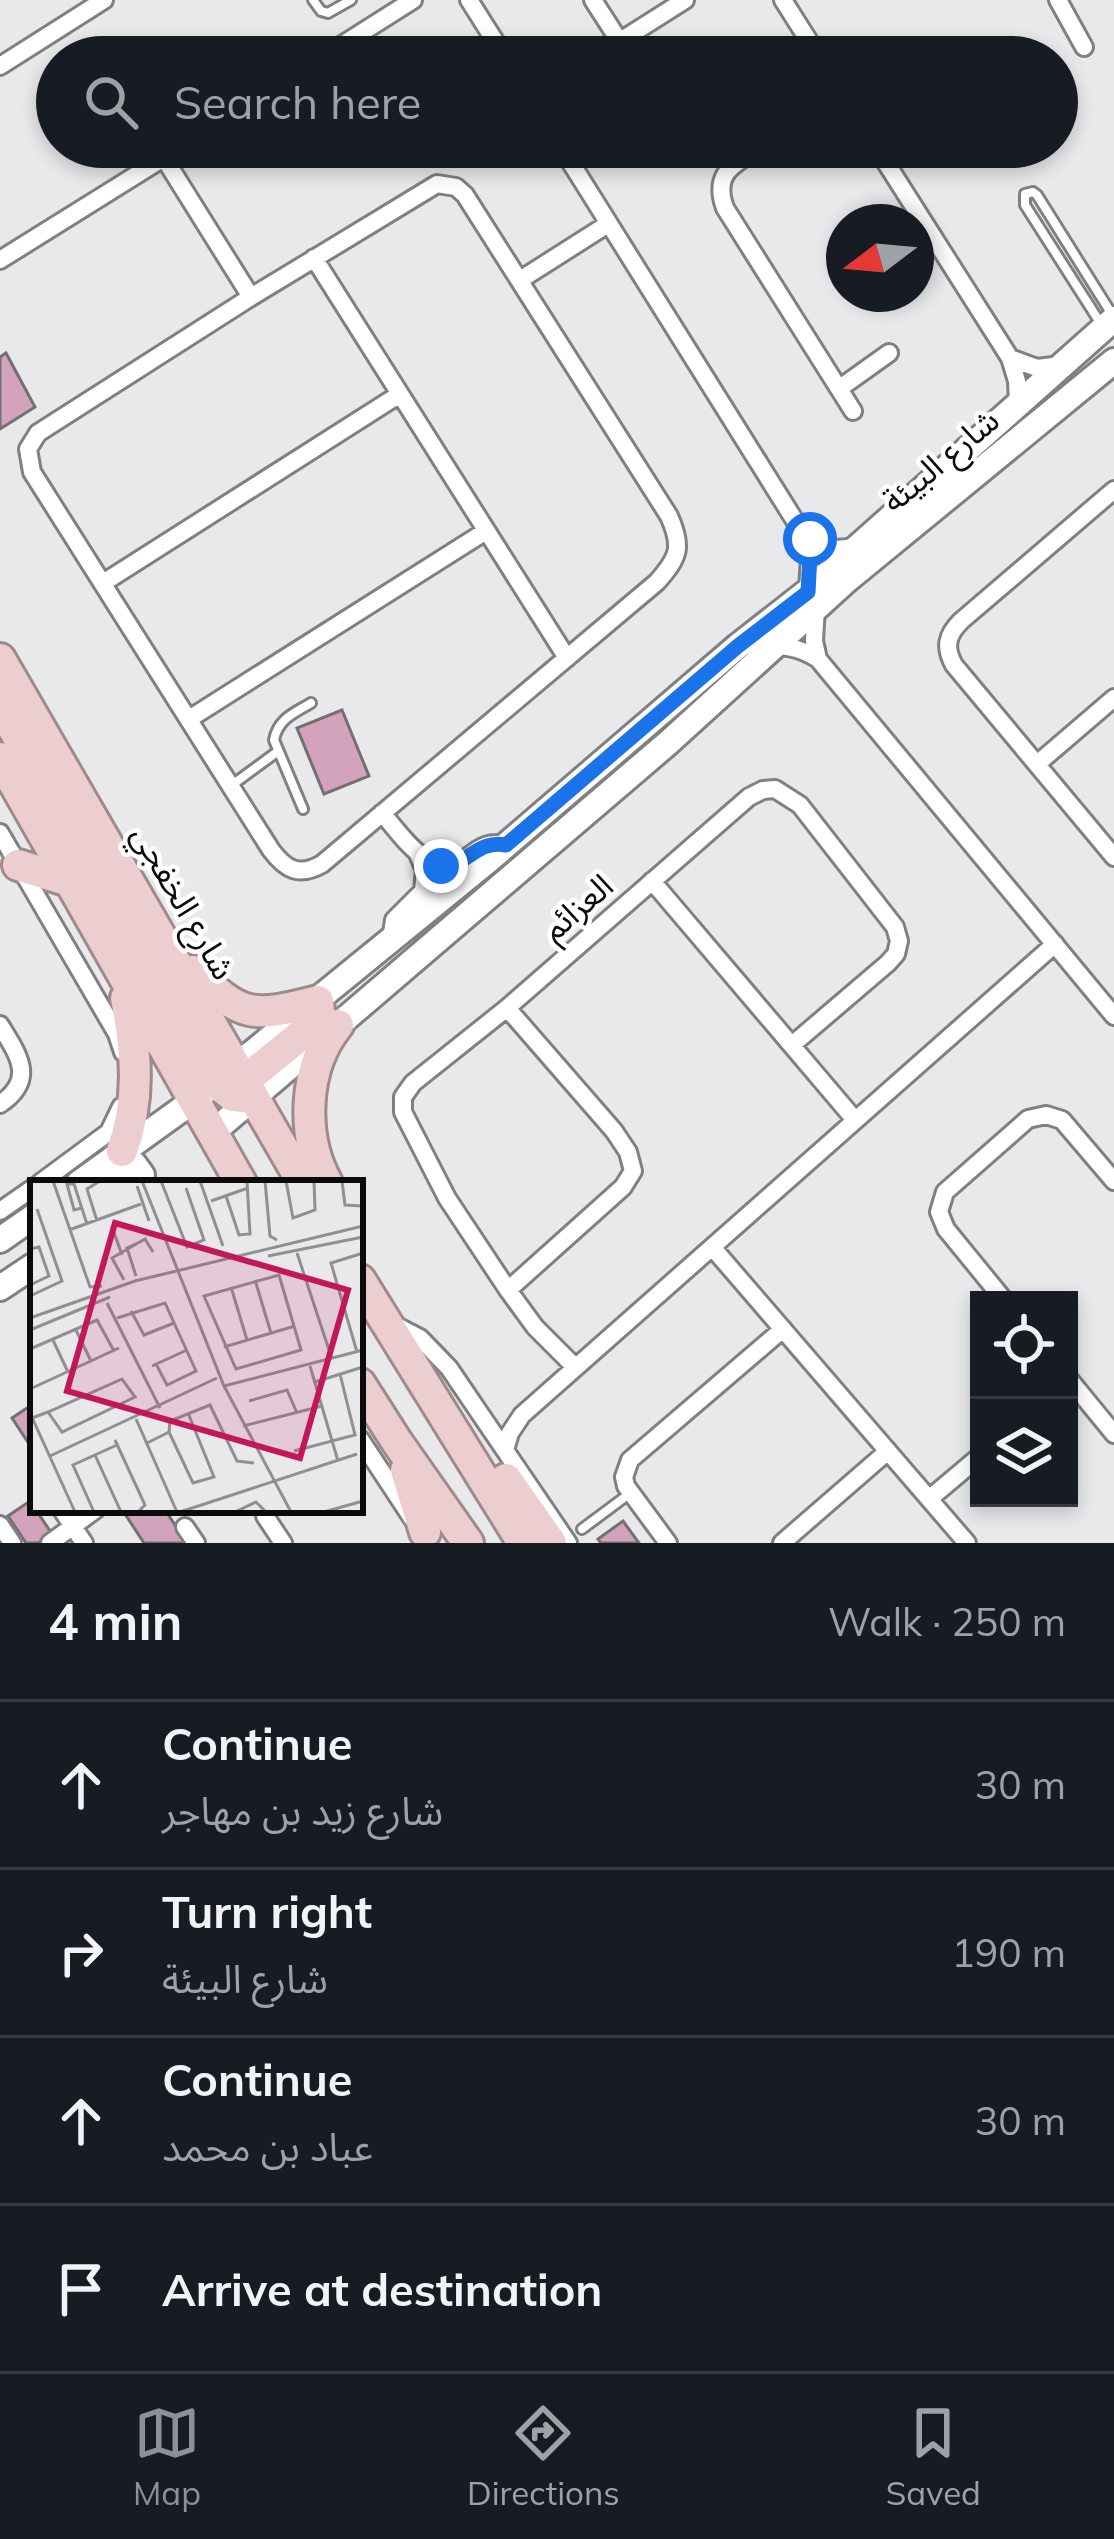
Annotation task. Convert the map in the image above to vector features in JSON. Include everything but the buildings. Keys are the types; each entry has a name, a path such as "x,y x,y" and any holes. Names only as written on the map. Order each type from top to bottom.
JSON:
{"highway":[{"name":"شارع الخفجي","path":"0,659 168,947 229,1092 212,1133 239,1180"},
{"path":"0,705 278,1180"},
{"name":"شارع الخفجي","path":"0,758 120,968 301,1180"},
{"path":"9,862 70,881"},
{"path":"168,947 223,999 239,1007 252,1012 328,1013"},
{"path":"120,968 136,1072 122,1151"},
{"path":"229,1092 328,1013"},
{"path":"325,1180 310,1142 316,1064 328,1013"},
{"path":"371,1317 463,1444 523,1543"},
{"path":"371,1317 400,1382 510,1543"},
{"path":"363,1389 468,1543"},
{"path":"397,1442 429,1538"},
{"path":"463,1444 503,1476 551,1543"}],"street":[{"path":"47,36 104,0"},
{"path":"356,36 413,0"},
{"path":"469,0 492,36"},
{"path":"593,0 616,36"},
{"path":"629,36 685,0"},
{"path":"783,0 806,36"},
{"path":"1058,0 1078,36"},
{"path":"1078,36 1084,47"},
{"path":"0,66 36,43"},
{"path":"0,260 148,168"},
{"path":"170,168 251,297"},
{"path":"574,168 802,532 810,555 818,658"},
{"path":"732,168 721,184 725,208 853,411"},
{"path":"889,168 1010,358 1018,405"},
{"path":"437,184 465,194 669,516 679,548 667,571 566,658 322,864 302,872 292,871 271,850 28,460 31,441 38,433 314,258 437,184"},
{"path":"520,280 608,224"},
{"path":"314,258 566,658"},
{"path":"1065,400 1111,327"},
{"name":"شارع البيئة","path":"328,1013 669,742 771,646 860,545 1111,327"},
{"path":"840,388 889,353"},
{"path":"1010,358 1037,368 1065,364"},
{"name":"شارع البيئة","path":"328,1013 391,940 738,646 812,599 1114,361"},
{"path":"103,583 400,394"},
{"path":"1114,490 952,629 947,642 954,665 1114,856"},
{"path":"189,719 486,531"},
{"path":"802,532 829,549 860,545"},
{"path":"771,646 804,650 818,658 1114,1016"},
{"path":"1037,764 1114,698"},
{"name":"العزائم","path":"575,1367 535,1327 447,1198 403,1112 403,1097 413,1083 507,1008 749,796 775,789 800,805 889,918 899,941 889,963 792,1045"},
{"path":"382,813 418,854 435,864 460,862 485,845 506,845"},
{"path":"0,833 9,862 117,1034 124,1055 118,1119 109,1132 43,1180"},
{"path":"391,940 394,920 423,891 424,870 418,854"},
{"path":"652,881 855,1120"},
{"path":"505,1450 510,1433 526,1412 1055,944"},
{"path":"507,1008 614,1131 628,1152 633,1172 508,1290"},
{"path":"0,1024 22,1068 17,1088 0,1104"},
{"path":"83,1180 122,1151 229,1092"},
{"path":"997,1291 946,1229 939,1211 945,1192 1028,1120 1046,1115 1062,1120 1114,1181"},
{"path":"102,1180 122,1166 134,1164 140,1180"},
{"path":"0,1211 30,1189"},
{"path":"0,1240 30,1221"},
{"path":"712,1247 967,1543"},
{"path":"0,1288 30,1268"},
{"path":"371,1317 402,1327 436,1352 505,1450 575,1536"},
{"path":"668,1543 630,1494 624,1477 630,1460 783,1329"},
{"path":"1078,1392 1114,1434"},
{"path":"483,1417 501,1420 526,1412"},
{"path":"363,1443 429,1538"},
{"path":"782,1543 888,1451"},
{"path":"929,1499 970,1465"},
{"path":"64,1513 84,1543"},
{"path":"50,1543 91,1513"},
{"path":"265,1516 283,1543"},
{"path":"0,1525 12,1543"},
{"path":"185,1527 196,1543"}],"lane":[{"path":"313,0 328,14 351,0"},
{"path":"1025,194 1037,195 1111,327 1025,205 1025,194"},
{"path":"303,809 274,740 279,724 311,703"},
{"path":"230,786 277,752"},
{"path":"575,1536 630,1494"}],"route":[{"path":"441,866 454,865 485,845 506,845 808,592 810,555 802,532 810,539"}]}
